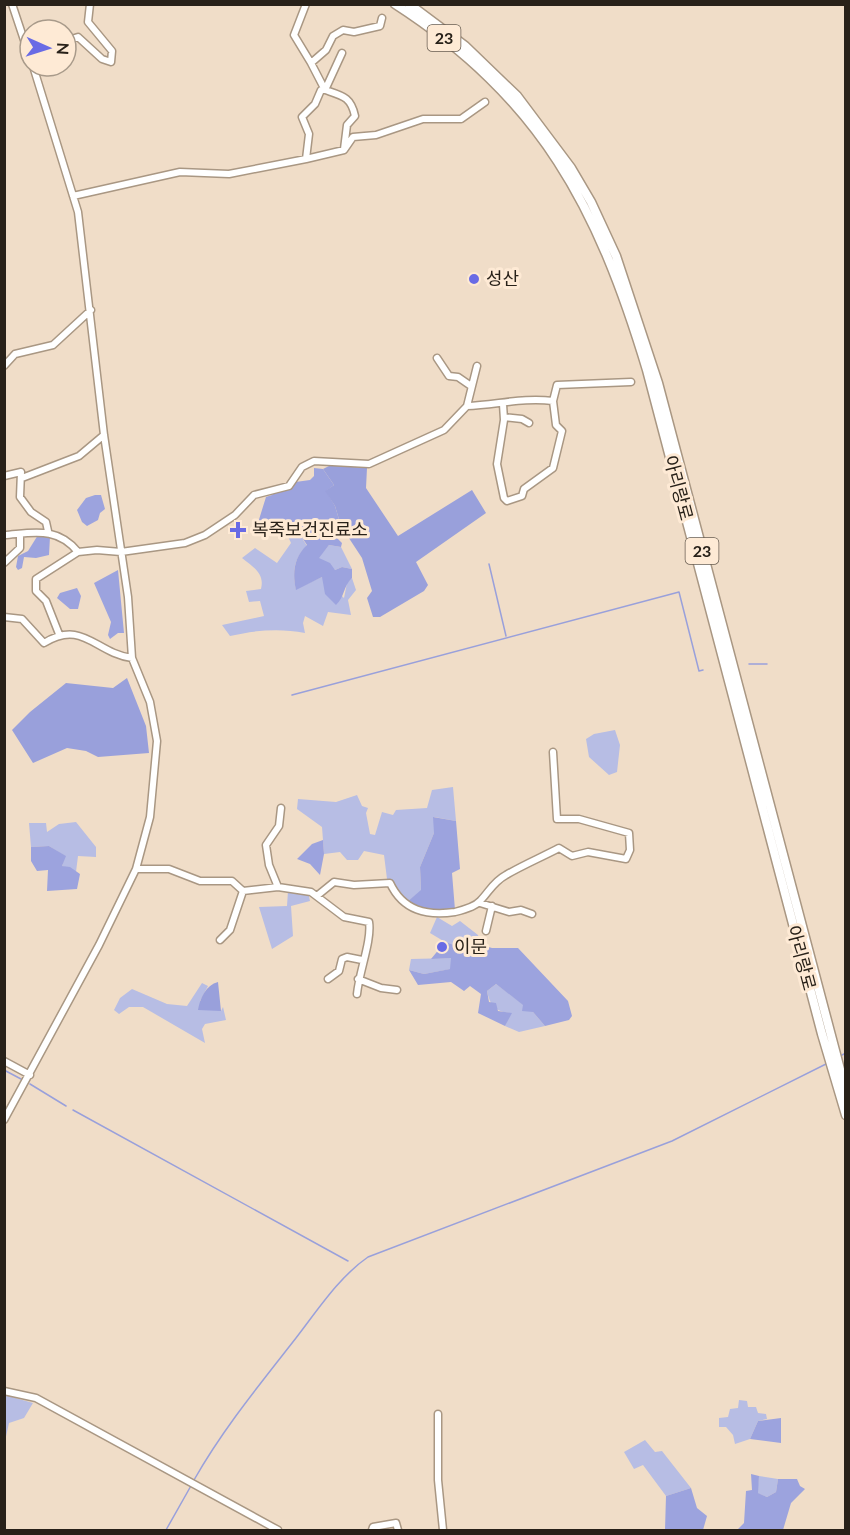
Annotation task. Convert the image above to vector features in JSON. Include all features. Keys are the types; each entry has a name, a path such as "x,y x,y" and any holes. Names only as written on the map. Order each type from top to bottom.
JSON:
{"highway":[{"name":"아리랑로","path":"395,4 460,50 492,76"},
{"name":"아리랑로","path":"409,4 465,46 514,99 585,205 613,266 631,318 825,1033 842,1088 846,1115"}],"street":[{"path":"12,4 18,22"},
{"path":"78,37 102,59 111,62 112,51 88,22 90,4"},
{"path":"306,4 294,35 325,90"},
{"path":"311,63 326,50 333,36 343,30 354,32 380,26 382,18"},
{"path":"325,90 342,53"},
{"path":"4,1120 30,1075 136,869 150,817 157,741 150,702 132,658 128,597 104,435 91,310 73,196 38,78"},
{"path":"306,159 309,134 302,117 315,104 321,90 349,98 352,103 355,116 347,125 344,150"},
{"path":"73,196 180,172 229,174 306,159 344,150 353,137 376,135 423,119 461,118 484,102"},
{"path":"4,366 15,354 53,345 91,310"},
{"path":"437,358 449,376 458,377 471,386"},
{"path":"59,634 46,601 36,591 36,579 78,552 97,550 121,552 166,548 205,535 235,515 254,495 289,486 302,467 314,461 369,464 444,430 466,406 477,366"},
{"path":"503,404 504,417 496,464 504,498 507,501 522,496 524,489 553,468 562,431 556,425 553,400 557,385 631,382"},
{"path":"466,406 503,404 529,398 553,400"},
{"path":"504,417 522,419 529,423"},
{"path":"22,477 79,456 104,435"},
{"path":"4,476 21,472 20,497 31,512 46,522 48,531"},
{"path":"4,535 48,531 63,538 78,552"},
{"path":"4,563 20,548 20,534"},
{"path":"4,617 22,619 44,643 59,634 78,634 117,656 132,658"},
{"path":"318,895 334,882 354,885 390,883 394,893 413,909 424,914 464,910 480,903 488,889 504,876 560,848 572,856 588,852 626,859 630,850 629,833 579,819 557,819 553,752"},
{"path":"278,887 269,865 266,845 279,826 281,808"},
{"path":"136,869 177,870 186,877 200,881 231,881 243,891 278,887 299,889 318,895 344,917 369,922 370,930 358,979 357,994"},
{"path":"220,940 230,930 243,891"},
{"path":"480,903 509,912 521,910 532,914"},
{"path":"486,931 492,906"},
{"path":"328,979 339,971 342,959 347,957 362,960"},
{"path":"358,979 381,988 398,990"},
{"path":"4,1061 30,1075"},
{"path":"4,1390 36,1398 278,1530"},
{"path":"438,1414 438,1480 443,1530"},
{"path":"372,1530 373,1527 396,1522 398,1530"}],"shaded area":[{"path":"331,465 367,468 366,488 398,536 472,490 486,513 416,562 428,585 424,591 380,617 373,617 367,598 372,591 362,558 341,526 335,506 325,491 334,485 323,469"},
{"path":"314,468 323,469 334,485 326,491 335,506 341,526 331,532 342,543 341,547 329,545 319,558 330,563 335,570 342,567 352,569 352,578 336,605 325,594 322,577 296,590 295,566 299,555 307,545 297,530 257,526 266,497 272,495 281,484 310,480 314,476"},
{"path":"101,495 105,509 100,513 98,520 87,526 82,522 77,510 86,498"},
{"path":"285,530 297,530 307,546 299,555 295,566 296,589 322,577 344,598 347,583 352,578 356,590 348,600 351,615 328,612 323,626 305,616 303,623 305,633 268,630 230,636 222,625 264,616 260,601 249,602 246,591 261,589 260,575 242,558 255,548 277,563 291,543"},
{"path":"38,535 50,537 49,555 36,558 24,557 22,568 18,570 16,567 18,556 28,551"},
{"path":"329,545 341,547 352,569 342,567 335,570 318,558"},
{"path":"118,570 124,633 118,633 110,639 108,635 111,622 94,583"},
{"path":"77,588 81,596 78,609 70,609 57,598 60,593"},
{"path":"127,678 146,726 149,753 98,757 86,751 67,748 33,763 12,730 30,712 66,683 113,688"},
{"path":"615,730 620,745 617,772 609,775 589,757 586,739 594,734"},
{"path":"453,787 456,821 434,817 434,833 420,867 421,891 407,902 387,879 384,855 364,851 358,860 347,860 340,852 324,854 322,827 297,809 298,799 336,802 357,795 362,806 368,808 366,813 370,834 375,835 382,812 393,815 396,810 427,808 432,790"},
{"path":"433,817 456,821 460,869 452,873 455,910 424,911 407,902 421,890 420,867 434,833"},
{"path":"76,822 96,847 96,857 78,856 76,872 62,866 65,856 49,846 31,847 29,823 46,823 47,832 59,824"},
{"path":"323,840 324,854 320,875 310,864 297,859 312,844"},
{"path":"49,846 66,856 62,866 70,867 80,874 77,889 47,891 48,870 37,871 31,861 31,847"},
{"path":"288,891 308,892 310,901 291,906 293,936 272,949 259,907 287,906"},
{"path":"437,917 452,926 460,921 478,935 479,939 463,949 445,942 430,933"},
{"path":"479,939 479,944 492,948 518,948 568,1001 572,1016 569,1020 545,1026 533,1012 522,1011 523,1005 496,984 487,991 489,1002 496,1003 498,1011 512,1013 505,1026 478,1013 481,994 470,986 464,991 451,982 418,985 409,970 424,974 450,969 451,958 431,959 445,942 463,948"},
{"path":"452,958 451,969 424,974 409,970 411,959"},
{"path":"218,982 221,1011 198,1010 204,993"},
{"path":"202,983 208,986 200,1001 221,1011 223,1007 226,1020 205,1024 202,1029 205,1043 143,1007 129,1007 119,1014 114,1010 120,998 132,989 167,1004 187,1006"},
{"path":"496,984 533,1012 545,1026 519,1032 505,1026 511,1013 494,1007 487,991"},
{"path":"5,1395 33,1403 24,1418 9,1423 5,1441"},
{"path":"739,1400 747,1401 748,1407 756,1407 758,1413 766,1414 767,1419 758,1421 750,1439 735,1444 733,1435 726,1427 719,1427 719,1418 728,1417 730,1409 738,1408"},
{"path":"781,1418 781,1443 750,1439 758,1421"},
{"path":"645,1440 655,1452 662,1451 691,1488 666,1496 643,1465 634,1469 624,1452"},
{"path":"751,1474 759,1476 758,1493 767,1497 776,1492 778,1479 797,1479 800,1486 805,1489 791,1503 783,1530 737,1530 744,1523 746,1491 752,1490"},
{"path":"759,1476 778,1479 776,1492 767,1497 757,1493"},
{"path":"691,1488 697,1508 707,1516 703,1530 665,1530 666,1496"}],"waterway":[{"path":"489,564 506,636"},
{"path":"292,695 679,592 699,671 703,670"},
{"path":"749,664 767,664"},
{"path":"840,1056 846,1053"},
{"path":"194,1480 230,1425 320,1306 347,1274 368,1257 672,1141 826,1064"},
{"path":"4,1070 21,1079"},
{"path":"30,1084 66,1106"},
{"path":"73,1110 348,1261"},
{"path":"166,1530 192,1484"}],"place":[{"name":"성산","path":"474,279"},
{"name":"복죽보건진료소","path":"238,530"},
{"name":"이문","path":"442,947"}]}
